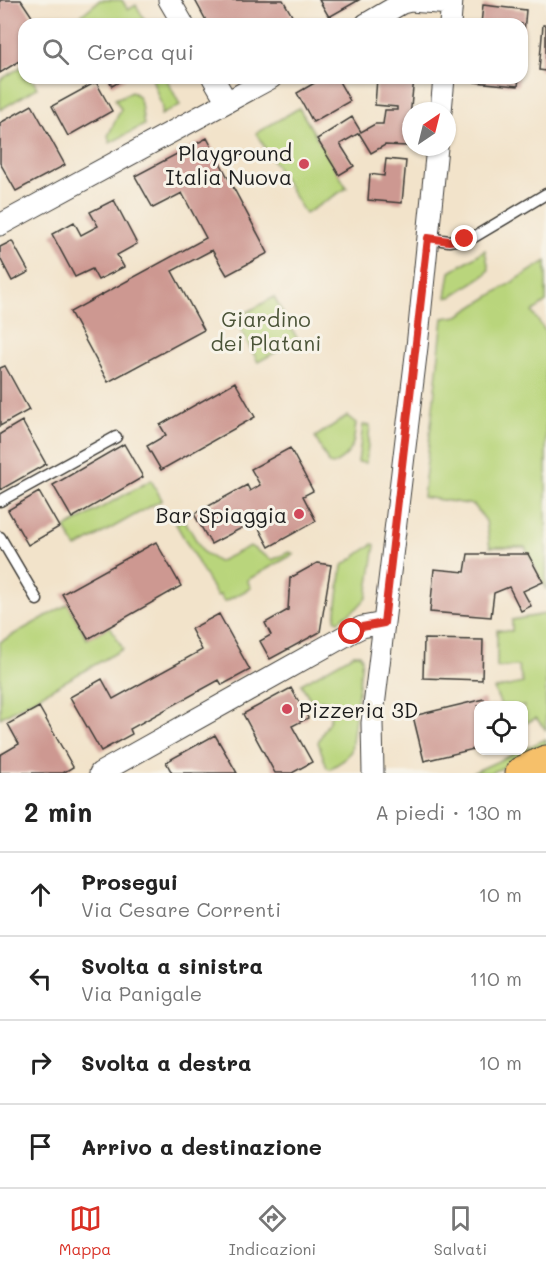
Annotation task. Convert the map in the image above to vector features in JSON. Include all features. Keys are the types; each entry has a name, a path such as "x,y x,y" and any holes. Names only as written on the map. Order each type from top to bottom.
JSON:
{"highway":[{"path":"522,773 546,762"}],"street":[{"path":"170,0 180,18"},
{"path":"376,18 402,3 410,2 451,9"},
{"path":"216,84 227,102"},
{"path":"0,225 260,84"},
{"path":"442,102 443,84"},
{"path":"373,773 372,723 436,156"},
{"path":"100,773 352,632 362,627 384,623"}],"lane":[{"path":"428,238 449,241 474,237 546,194"},
{"path":"0,501 116,437"},
{"path":"0,537 38,600"}],"green space":[{"path":"100,0 122,0 128,10 136,5 144,18 78,18"},
{"path":"18,69 18,84 35,84 37,88 0,110 0,80"},
{"path":"154,84 169,84 180,105 161,115 162,107"},
{"path":"132,92 139,98 144,125 110,143 108,136 121,109 115,99"},
{"name":"Playground Italia Nuova","path":"299,108 347,188 305,214 256,133"},
{"path":"485,250 489,269 486,274 451,297 446,297 450,272"},
{"path":"546,261 546,302 532,312 546,332 546,590 525,547 490,547 486,521 474,505 423,497 443,318 458,316"},
{"name":"Giardino dei Platani","path":"274,297 298,340 258,362 235,319"},
{"path":"347,416 356,423 351,448 339,461 332,465 329,464 315,437"},
{"path":"363,425 370,426 366,463 358,462"},
{"path":"151,480 162,500 76,548 65,528"},
{"path":"184,519 203,552 218,562 250,546 272,560 289,552 294,554 247,580 251,588 224,602 220,595 217,596 176,524"},
{"path":"373,544 375,545 367,597 357,608 338,621 335,619 342,566"},
{"path":"68,604 87,639 110,626 123,649 0,718 0,642"},
{"path":"546,614 546,730 536,718 528,722 528,701 499,701 494,689 523,683 518,666 497,667 497,630 512,631 512,620"},
{"path":"354,654 360,654 362,659 351,751 344,760 330,769 327,768 318,742 330,719 332,705 321,700 313,704 301,684"},
{"path":"546,739 546,748 491,773 472,773 511,755 528,755 528,747"}],"building":[{"path":"0,0 21,0 33,18 18,18 18,62 0,73"},
{"path":"195,0 283,0 293,18 205,18"},
{"path":"319,0 359,0 329,17"},
{"path":"483,5 526,10 525,18 482,18"},
{"path":"543,25 546,25 546,71 539,70"},
{"path":"92,84 97,84 112,111 68,136 52,106"},
{"path":"313,84 340,84 350,101 313,122 297,93"},
{"path":"377,84 413,84 412,102 402,102 402,146 385,145 371,153 359,133 340,144 354,166 339,175 317,139 352,117 361,132 375,124 383,124 385,110 397,110 397,107 375,105"},
{"path":"32,105 65,165 16,191 0,163 0,123"},
{"path":"207,138 268,253 227,275 212,250 172,271 204,330 108,382 70,312 206,238 182,193 153,208 135,176"},
{"path":"386,159 406,161 402,203 368,200 370,174 384,176"},
{"path":"114,200 137,244 117,255 124,267 98,280 92,269 75,277 52,234 74,222 81,235 98,226 90,212"},
{"path":"12,241 29,272 12,281 0,258 0,247"},
{"path":"5,366 29,410 0,426 0,368"},
{"path":"235,382 255,417 161,470 147,446 166,435 160,425"},
{"path":"22,421 46,464 0,490 0,434"},
{"path":"124,444 143,477 72,518 53,485"},
{"path":"290,448 313,491 303,496 316,521 269,547 255,521 211,544 194,514 247,485 250,491 260,485 251,469"},
{"path":"39,492 59,527 28,545 8,510"},
{"path":"156,542 181,586 88,639 62,594"},
{"path":"468,554 528,554 543,582 523,591 531,606 521,611 509,587 494,593 491,617 430,612 434,569 465,572"},
{"path":"317,563 331,565 320,632 270,659 260,641 271,635 265,623 288,610 290,578"},
{"path":"219,614 250,670 222,685 219,680 130,729 132,734 101,751 70,697 102,679 113,699 202,650 191,629"},
{"path":"424,639 483,640 482,680 423,678"},
{"path":"291,688 308,718 292,726 312,762 292,773 275,773 243,714"},
{"path":"474,701 474,749 424,761 413,716"},
{"path":"39,707 73,767 63,773 0,773 0,755 19,744 8,724"},
{"path":"215,735 237,773 172,773 166,762"}],"place":[{"name":"Playground Italia Nuova","path":"304,164"},
{"name":"Bar Spiaggia","path":"299,514"},
{"name":"Pizzeria 3D","path":"287,709"}],"route":[{"path":"352,632 362,627 384,623 428,238 449,241 465,239"}]}
